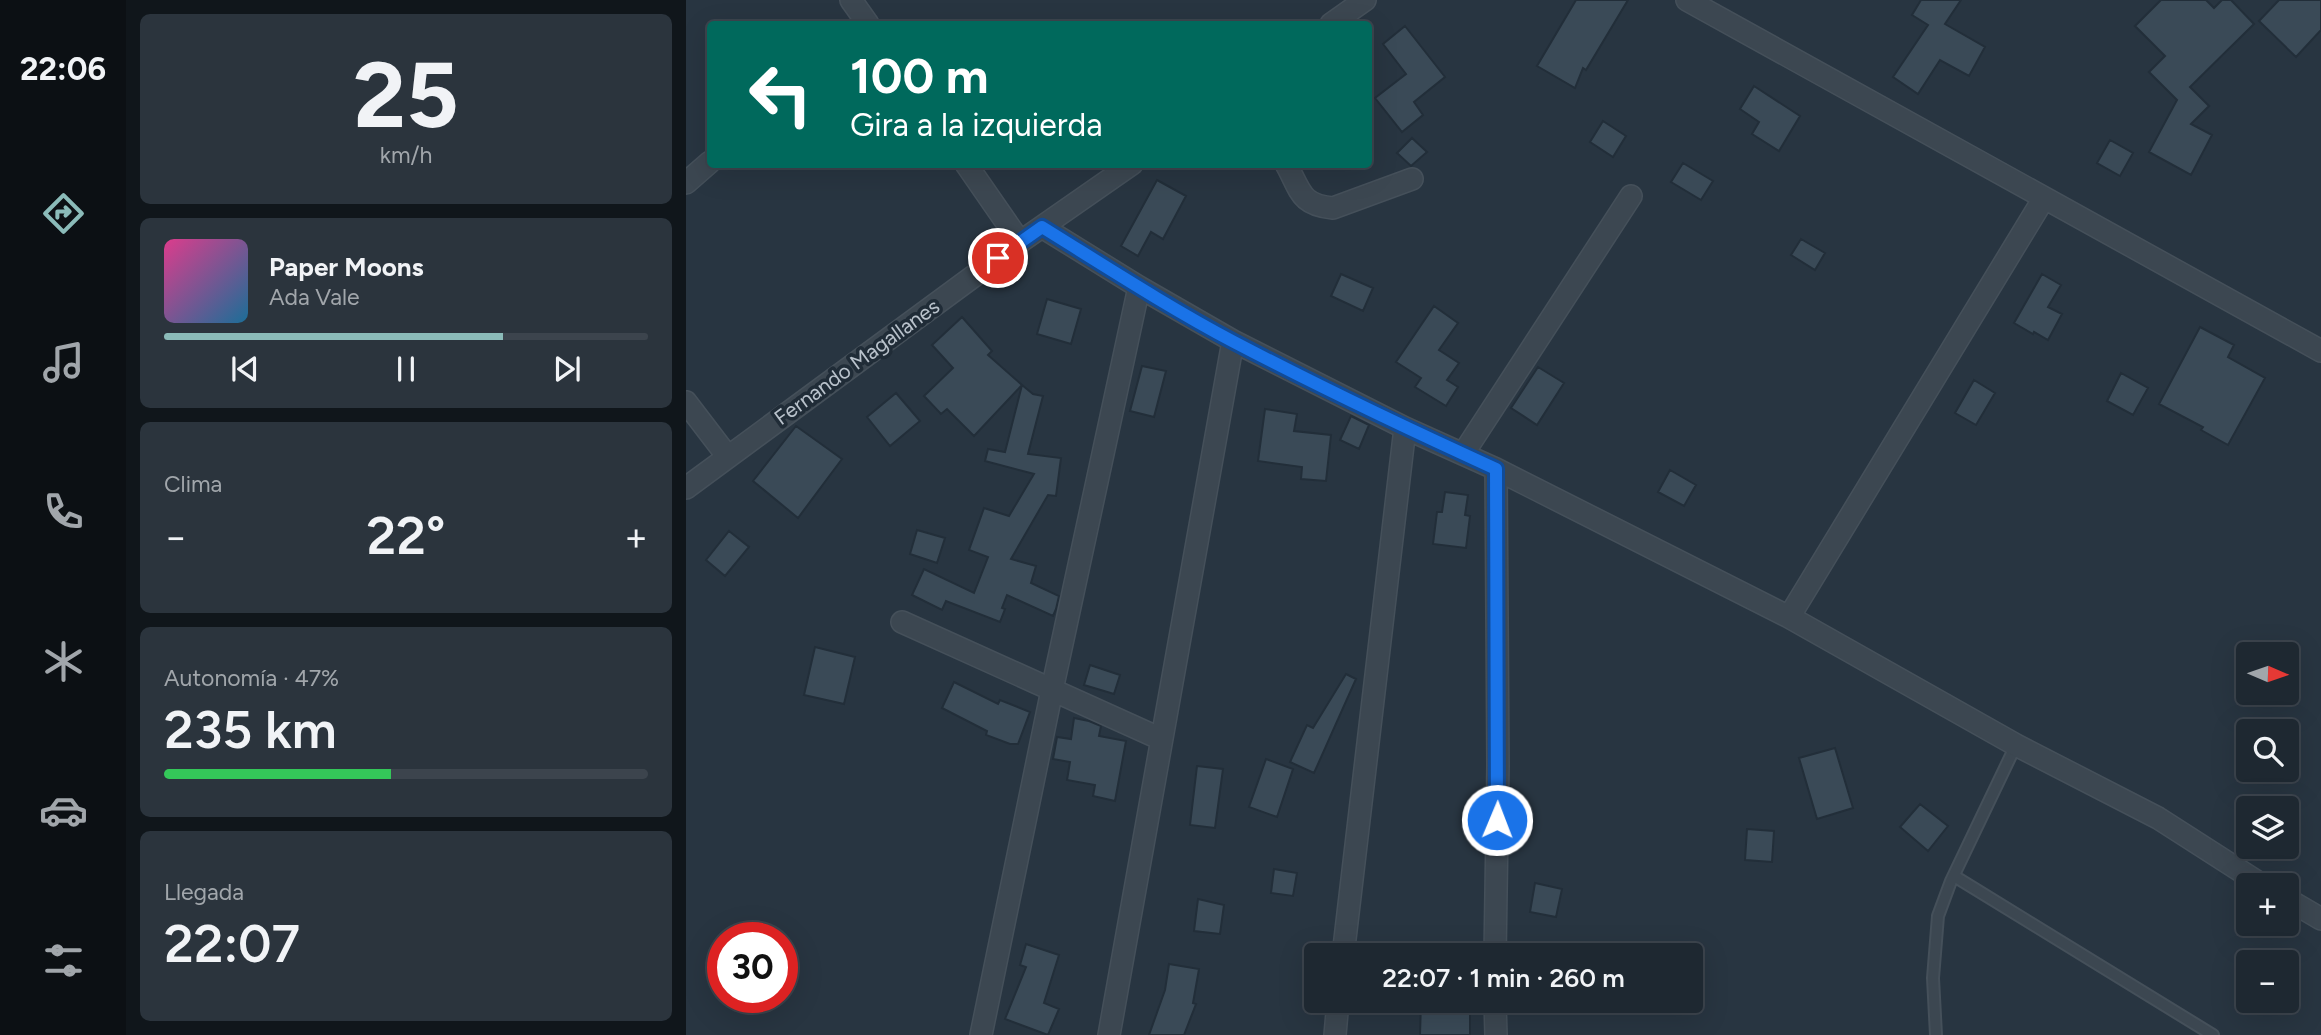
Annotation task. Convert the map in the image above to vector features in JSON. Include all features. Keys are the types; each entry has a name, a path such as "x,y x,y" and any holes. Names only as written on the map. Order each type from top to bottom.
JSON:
{"street":[{"path":"851,0 866,21"},
{"path":"1335,21 1365,0"},
{"path":"1687,0 2321,351"},
{"path":"686,183 707,165"},
{"path":"969,168 1020,242"},
{"name":"Fernando Magallanes","path":"686,488 1020,242 1126,168"},
{"path":"1288,168 1311,204 1333,208 1412,179"},
{"path":"1463,454 1632,196"},
{"path":"1789,617 2043,198"},
{"path":"1042,227 1233,341 1405,428 1496,469 1789,617 2016,745 2158,818 2244,873"},
{"path":"981,1035 1139,287"},
{"path":"1109,1035 1233,341"},
{"path":"686,402 728,457"},
{"path":"1345,943 1405,428"},
{"path":"1495,943 1498,766 1496,469"},
{"path":"902,622 1161,739"},
{"path":"2299,906 2321,919"},
{"path":"1335,1035 1337,1013"},
{"path":"1495,1013 1496,1035"}],"lane":[{"path":"1936,1035 1933,978 1938,916 2016,745"},
{"path":"1954,876 2213,1035"}],"building":[{"path":"1576,0 1628,0 1586,70 1583,68 1575,88 1537,66"},
{"path":"1921,0 1961,0 1945,24 1985,47 1969,76 1940,60 1918,94 1893,77 1928,25 1912,15"},
{"path":"2161,0 2206,0 2214,8 2222,0 2231,0 2254,24 2190,87 2209,106 2191,124 2212,135 2191,175 2149,152 2177,100 2149,72 2165,56 2135,26"},
{"path":"2279,0 2321,0 2321,30 2296,57 2259,21"},
{"path":"1405,26 1445,77 1414,102 1423,115 1402,132 1375,98 1406,74 1383,44"},
{"path":"1754,86 1800,116 1779,151 1752,134 1759,122 1740,109"},
{"path":"1603,121 1626,136 1613,157 1590,142"},
{"path":"1412,138 1427,152 1411,166 1397,153"},
{"path":"2110,140 2133,153 2120,176 2097,163"},
{"path":"1683,163 1713,181 1701,200 1671,182"},
{"path":"1157,180 1186,196 1163,239 1151,232 1138,256 1121,246"},
{"path":"1801,239 1825,253 1815,270 1791,255"},
{"path":"1341,274 1373,288 1363,311 1331,296"},
{"path":"2042,274 2061,285 2048,307 2062,314 2048,340 2014,323"},
{"path":"1047,299 1081,309 1071,344 1037,334"},
{"path":"1434,306 1458,323 1439,350 1459,363 1447,380 1458,387 1446,406 1415,387 1421,378 1396,362"},
{"path":"962,317 992,351 988,355 1022,385 974,436 947,409 941,414 924,396 953,368 932,345"},
{"path":"2200,327 2234,345 2228,357 2265,378 2228,445 2201,430 2203,427 2159,404"},
{"path":"1142,366 1166,371 1154,417 1130,411"},
{"path":"1538,367 1564,383 1537,425 1511,408"},
{"path":"2121,373 2148,388 2133,415 2107,401"},
{"path":"1974,380 1995,393 1976,425 1955,413"},
{"path":"1022,385 1033,394 1043,396 1028,454 1061,458 1056,496 1048,495 1011,559 1036,566 1031,583 1059,596 1056,609 1053,616 1007,595 1000,622 946,601 942,610 912,595 924,569 974,593 988,557 969,550 984,508 1009,516 1034,474 985,461 988,449 1005,452"},
{"path":"896,393 920,421 890,446 867,417"},
{"path":"1265,409 1297,414 1294,431 1331,435 1326,481 1301,479 1302,467 1258,461"},
{"path":"1351,416 1369,425 1359,449 1340,440"},
{"path":"796,426 842,459 798,518 753,481"},
{"path":"1670,470 1696,485 1684,506 1658,492"},
{"path":"1445,492 1468,495 1465,515 1470,516 1466,548 1433,544 1437,512 1442,512"},
{"path":"917,530 945,538 937,563 910,554"},
{"path":"729,531 749,547 725,576 706,560"},
{"path":"815,647 855,657 844,704 804,695"},
{"path":"1090,665 1120,675 1114,694 1084,685"},
{"path":"1346,674 1356,679 1314,773 1290,762 1307,725 1313,728"},
{"path":"954,682 998,704 1000,700 1030,712 1018,744 1010,744 986,735 987,731 942,708"},
{"path":"1074,718 1101,726 1099,736 1126,741 1115,801 1093,796 1095,785 1067,780 1070,762 1053,759 1057,737 1071,739"},
{"path":"1835,748 1853,808 1817,819 1799,758"},
{"path":"1266,759 1293,769 1277,817 1249,807"},
{"path":"1197,766 1223,769 1215,828 1190,825"},
{"path":"1920,804 1948,826 1928,851 1900,827"},
{"path":"1747,829 1774,831 1772,862 1745,860"},
{"path":"1274,869 1297,873 1293,896 1271,893"},
{"path":"1535,883 1562,889 1556,917 1530,912"},
{"path":"1198,899 1224,905 1220,934 1194,931"},
{"path":"1026,944 1059,955 1044,1003 1059,1009 1048,1035 1005,1019 1026,967 1020,965"},
{"path":"1169,964 1199,969 1193,1003 1196,1004 1184,1035 1149,1035 1165,990"},
{"path":"1421,1013 1470,1013 1470,1035 1420,1035"}],"route":[{"path":"998,258 1042,227 1233,341 1405,428 1496,469 1497,820"}]}
